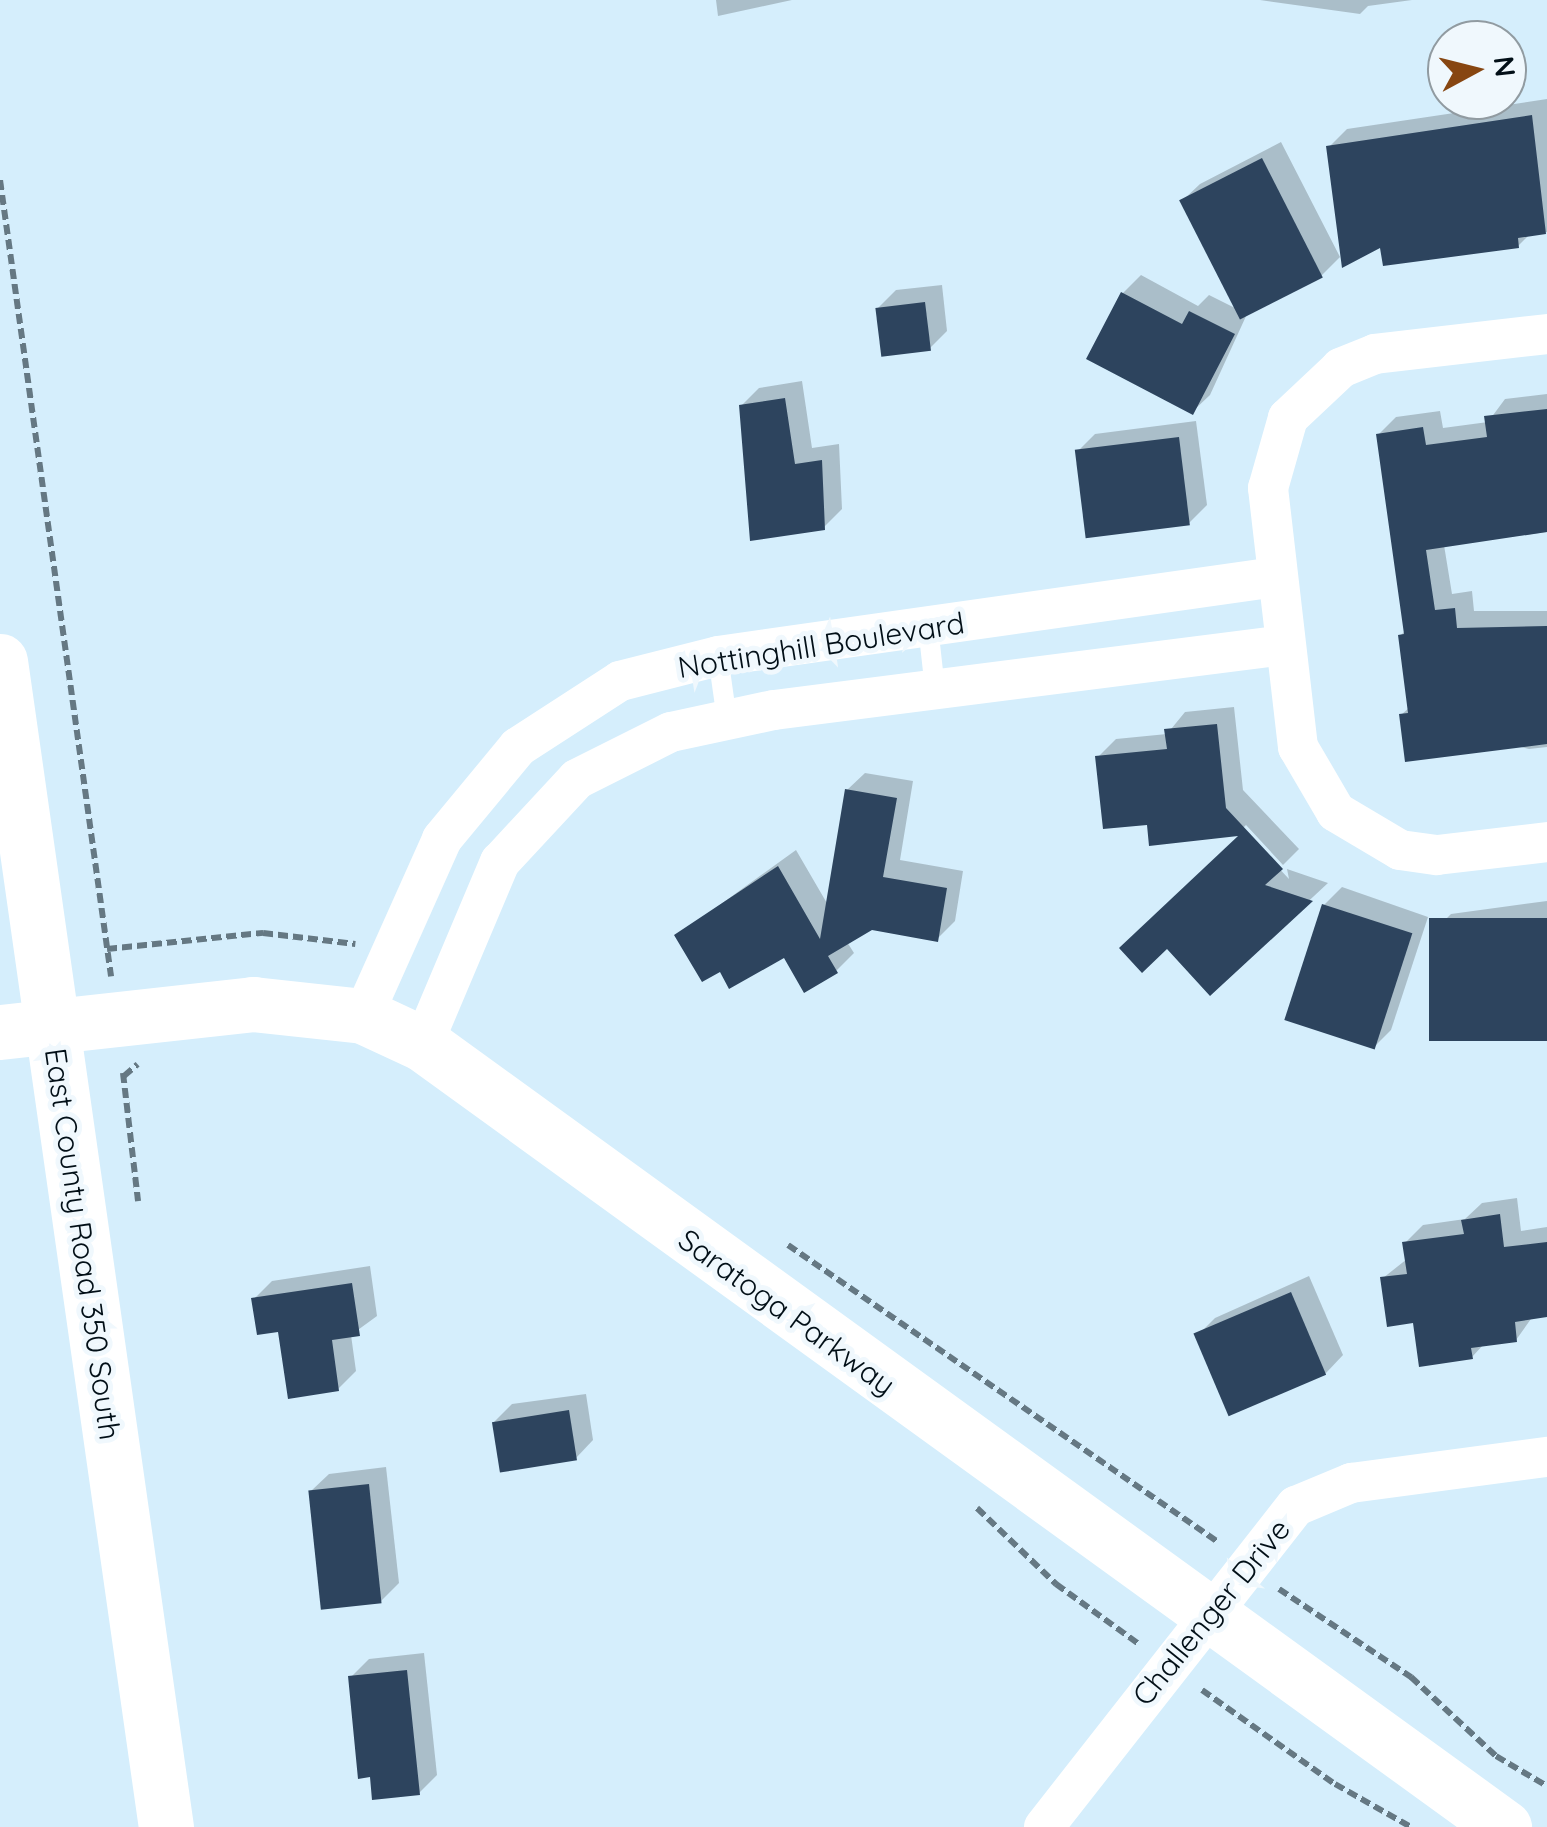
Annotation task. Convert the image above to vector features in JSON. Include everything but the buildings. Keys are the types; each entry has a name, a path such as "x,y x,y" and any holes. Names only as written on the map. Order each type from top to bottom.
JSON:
{"street":[{"path":"1547,334 1375,354 1312,390 1288,418 1273,451 1268,488 1275,577 1298,747 1336,812 1366,835 1438,856 1547,842"},
{"name":"Nottinghill Boulevard","path":"362,1016 442,839 518,747 620,681 718,656 1275,577"},
{"name":"Nottinghill Boulevard","path":"423,1044 500,862 576,779 671,732 935,689 1285,645"},
{"name":"East County Road 350 South","path":"0,661 26,1028 166,1827"},
{"name":"Saratoga Parkway","path":"26,1028 132,1037 253,1004 362,1016 423,1044 1206,1615 1504,1827"},
{"name":"Challenger Drive","path":"1044,1827 1206,1615 1296,1506 1351,1482 1547,1457"}],"lane":[{"path":"928,626 935,689"},
{"path":"718,656 728,720"}],"path":[{"path":"0,180 132,1037 124,1076 138,1201"},
{"path":"124,1076 132,1037"},
{"path":"970,1501 1056,1584 1335,1784 1411,1827"}]}
